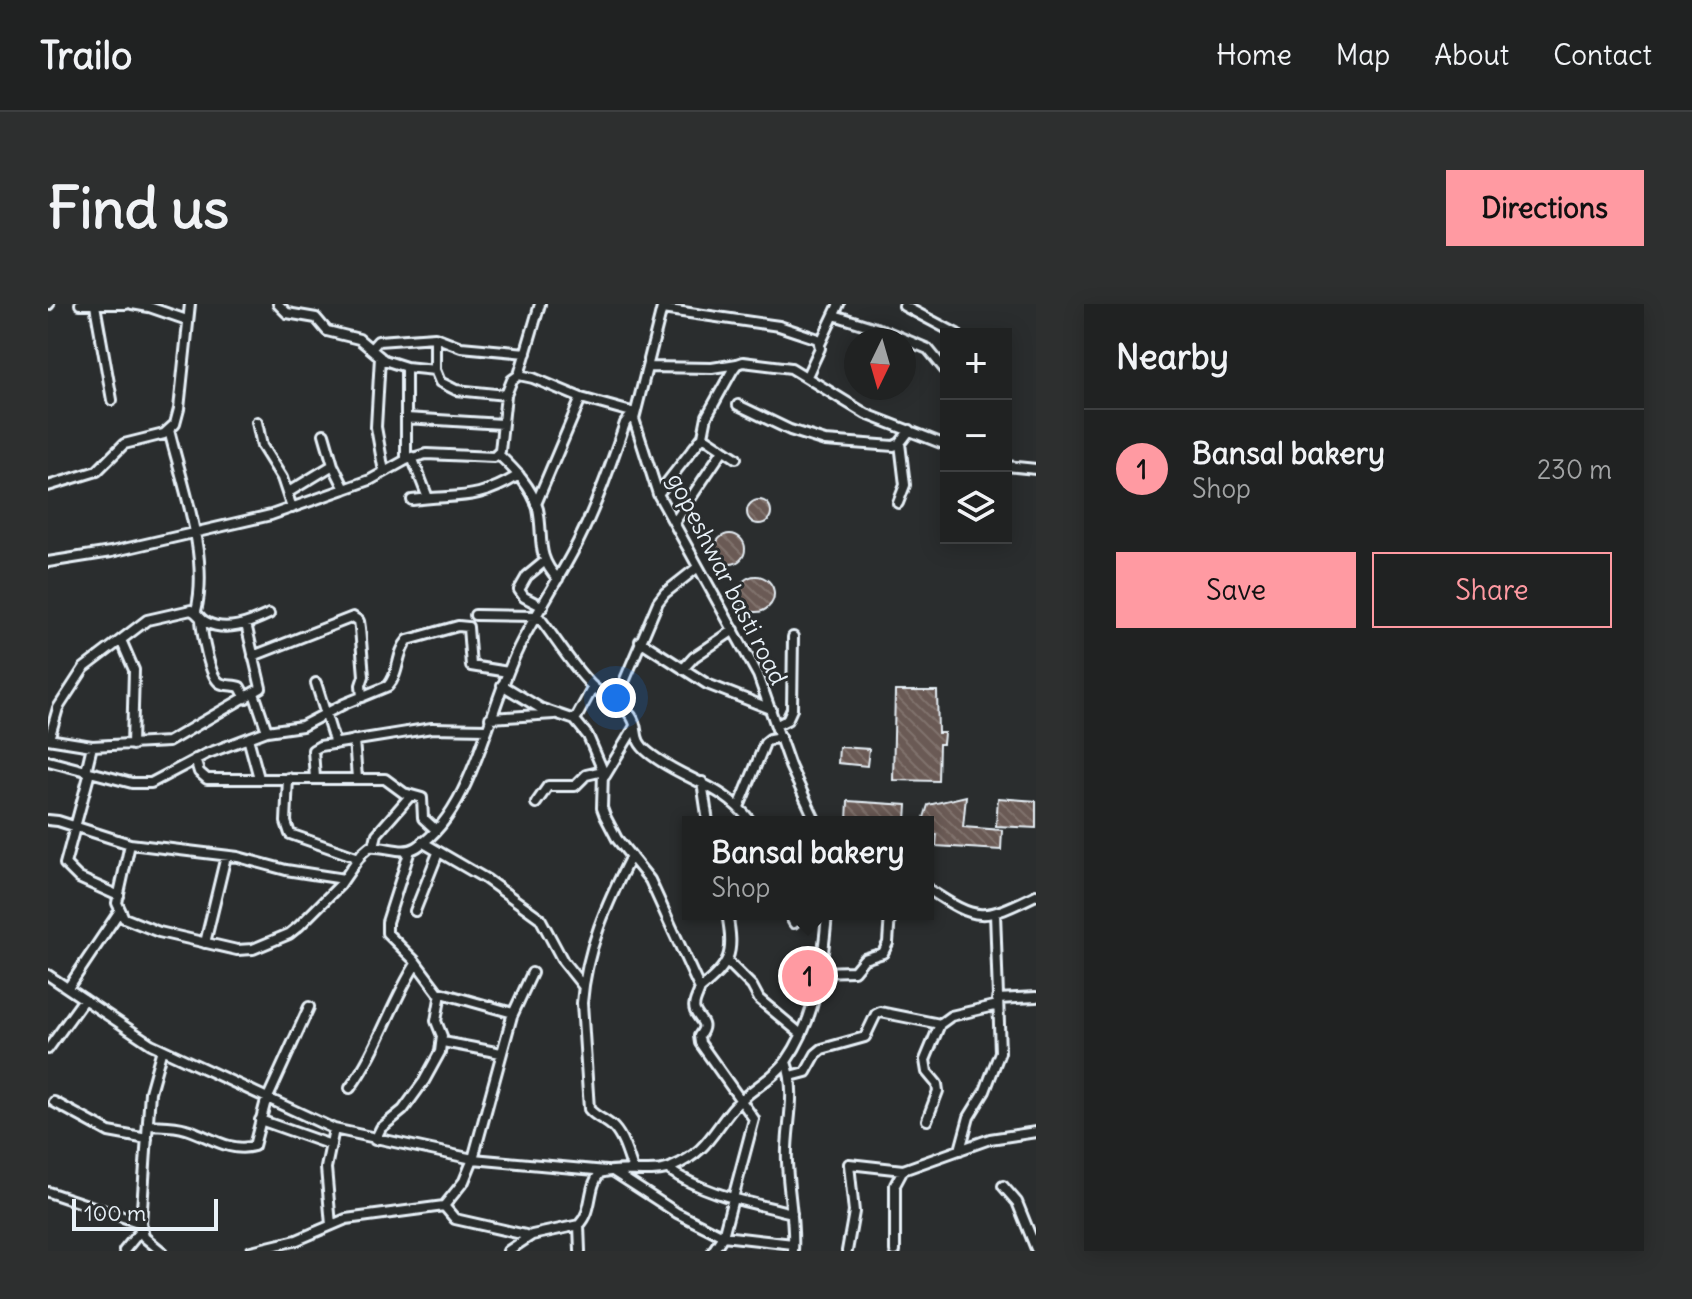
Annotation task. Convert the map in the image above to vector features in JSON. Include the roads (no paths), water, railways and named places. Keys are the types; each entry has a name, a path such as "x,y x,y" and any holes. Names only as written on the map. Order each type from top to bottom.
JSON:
{"street":[{"path":"80,304 129,304 149,307 187,320"},
{"path":"48,486 97,471 124,444 169,430 178,418 190,304"},
{"path":"278,304 287,313 316,318 323,329 359,339 380,357 406,367 435,370"},
{"path":"498,454 506,395 512,380 519,375 540,304"},
{"path":"807,376 839,304"},
{"path":"95,305 112,400"},
{"path":"904,306 946,328"},
{"path":"635,416 662,307 779,326 818,339 820,344"},
{"path":"834,315 928,349 940,364"},
{"path":"371,349 378,341 435,337 461,347 526,353"},
{"path":"435,337 435,370 440,382 448,388 506,395"},
{"path":"380,357 376,427 384,472"},
{"path":"649,367 712,368 750,361 777,365 807,376 866,414 940,442"},
{"path":"658,494 703,436 707,416 737,364"},
{"path":"406,367 409,459 428,498"},
{"path":"519,375 635,416"},
{"path":"536,504 581,398"},
{"path":"738,405 790,430 835,443 894,446 910,430"},
{"path":"513,1013 441,993 431,986 386,929 410,850 436,830 458,798 521,643 558,579 600,495 625,423 635,416"},
{"name":"gopeshwar basti road","path":"635,416 658,494 758,675 790,766 813,816"},
{"path":"406,418 502,424"},
{"path":"257,422 262,446 282,478 292,508"},
{"path":"169,430 194,533 200,574 199,616 206,650 216,680 240,687 250,695 267,731"},
{"path":"324,434 333,465 345,489"},
{"path":"703,436 736,458"},
{"path":"898,503 905,485 900,443"},
{"path":"48,562 194,533 292,508 345,489 409,459 440,453 488,457 498,454"},
{"path":"674,523 721,453"},
{"path":"498,454 519,475 536,504 544,562 558,579"},
{"path":"287,493 333,465"},
{"path":"1012,467 1036,469"},
{"path":"412,500 474,496 501,487 519,475"},
{"path":"543,607 524,597 519,590 527,576 544,562"},
{"path":"615,703 640,641 665,593 698,567"},
{"path":"246,624 261,688 250,695 168,742 92,746 48,739 58,708 74,679 147,620 185,610 225,627 246,624 269,614"},
{"path":"475,615 538,616"},
{"path":"538,616 593,687 628,713 635,725 637,741 648,753 726,796 746,816"},
{"path":"253,656 353,617 359,621 364,676 362,697"},
{"path":"48,761 132,783 151,783 195,759 267,731 302,726 391,684 408,640 458,626 468,627 470,632 471,666 508,672"},
{"path":"683,669 694,657 734,630"},
{"path":"777,725 787,720 792,709 793,637"},
{"path":"121,640 134,670 132,745"},
{"path":"640,641 707,684 771,709"},
{"path":"316,683 335,744"},
{"path":"502,685 540,708 575,720 588,736 604,774 602,808 617,839 650,880 700,989"},
{"path":"575,720 593,687"},
{"path":"490,718 559,714"},
{"path":"604,774 635,725"},
{"path":"315,778 313,750 432,728 487,729"},
{"path":"739,807 765,743 781,737"},
{"path":"248,738 259,778"},
{"path":"354,740 357,778"},
{"path":"92,746 65,864 79,878 119,896"},
{"path":"195,759 199,772 207,779 385,779 410,796 422,798 423,818 436,830"},
{"path":"536,803 548,786 575,786 586,775 604,774"},
{"path":"288,778 286,822 290,834 359,858"},
{"path":"702,782 707,816"},
{"path":"374,846 377,834 410,796"},
{"path":"48,820 130,844 257,860 286,870 344,879"},
{"path":"422,842 486,879 540,918 563,961 583,986"},
{"path":"68,988 119,912 119,896 130,844"},
{"path":"119,912 133,923 159,932 246,950 289,934 344,879 365,850 374,846 410,850"},
{"path":"415,911 438,853"},
{"path":"205,943 226,856"},
{"path":"631,856 600,920 583,986 582,1003 589,1109 617,1131 633,1170"},
{"path":"934,893 965,913 983,916 1036,895"},
{"path":"960,1150 969,1117 985,1091 1000,1052 995,913"},
{"path":"713,1251 723,1236 754,1119 700,1043 699,1036 704,1024 694,1004 700,989 721,971 727,961 730,945 728,920"},
{"path":"48,975 127,1030 162,1049 334,1129 473,1159 610,1171 668,1169 700,1151 739,1102 786,1062 801,1034 819,972 826,920"},
{"path":"819,972 854,971 864,959 883,953 888,943 890,920"},
{"path":"727,961 752,986 759,999 801,1034"},
{"path":"350,1088 361,1074 416,964"},
{"path":"251,1251 297,1240 346,1219 444,1206 464,1181 473,1159 513,1013 532,973"},
{"path":"375,1140 381,1128 403,1110 424,1081 443,1042 436,1021 441,993"},
{"path":"927,1120 938,1091 937,1084 927,1072 925,1060 940,1024 951,1016 998,1002 1036,997"},
{"path":"48,1049 84,999"},
{"path":"148,1125 186,1129 220,1143 249,1147 255,1143 279,1069 302,1028 309,1007"},
{"path":"791,1076 806,1072 822,1049 865,1037 876,1014 880,1012 940,1024"},
{"path":"443,1042 501,1053"},
{"path":"161,1251 144,1237 141,1227 153,1076 162,1049"},
{"path":"610,1171 677,1213 723,1236 793,1248 787,1159 791,1076 786,1062"},
{"path":"54,1102 109,1132 147,1139"},
{"path":"260,1120 331,1145"},
{"path":"331,1225 326,1168 334,1129"},
{"path":"859,1251 847,1251 854,1212 849,1164 903,1170 990,1139 1036,1132"},
{"path":"668,1169 690,1183 792,1213"},
{"path":"895,1251 895,1185 903,1170"},
{"path":"580,1251 579,1225 589,1210 596,1176 610,1171"},
{"path":"1003,1186 1017,1202 1036,1249"},
{"path":"48,1192 141,1227"},
{"path":"444,1206 455,1219 531,1236"},
{"path":"508,1251 531,1236 579,1225"},
{"path":"124,1251 141,1227"}],"place":[{"name":"Bansal bakery","path":"808,976"}]}
